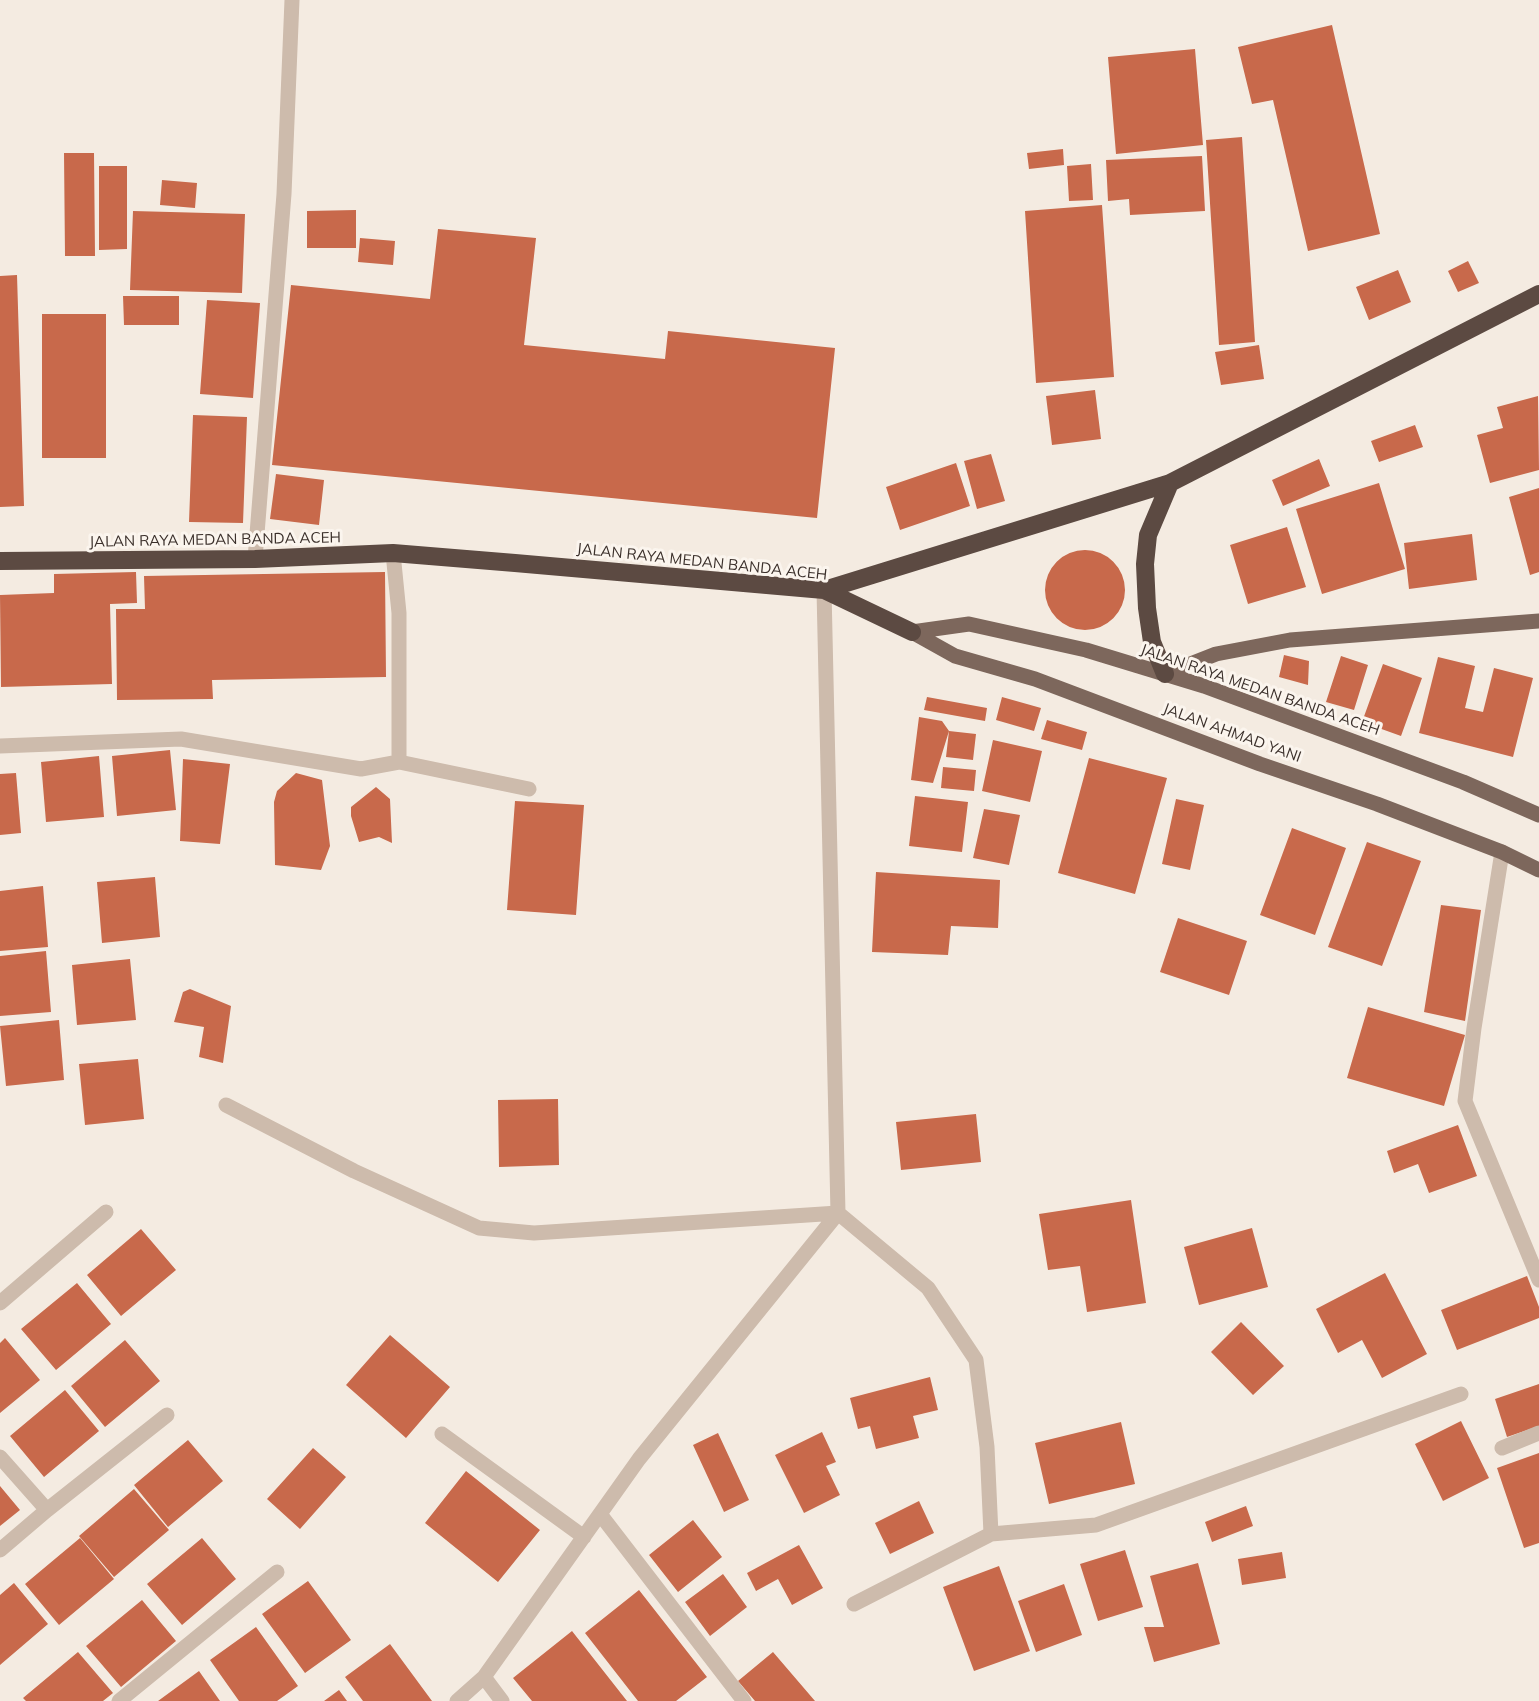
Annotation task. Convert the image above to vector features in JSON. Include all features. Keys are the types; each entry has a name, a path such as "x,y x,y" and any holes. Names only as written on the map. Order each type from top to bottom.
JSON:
{"highway":[{"path":"824,590 1170,483 1539,294"},
{"path":"1166,674 1152,642 1147,608 1145,564 1148,535 1170,483"},
{"name":"JALAN RAYA MEDAN BANDA ACEH","path":"0,561 255,559 393,553 824,590 912,632"}],"main road":[{"path":"1166,674 1216,654 1290,640 1539,621"},
{"name":"JALAN RAYA MEDAN BANDA ACEH","path":"912,632 969,624 1086,650 1203,686 1463,782 1539,815"},
{"name":"JALAN AHMAD YANI","path":"912,632 955,656 1035,679 1260,764 1377,804 1503,852 1539,870"}],"street":[{"path":"255,559 284,194 292,0"},
{"path":"393,553 399,612 399,762"},
{"path":"457,1701 484,1677 639,1459 838,1214 824,590"},
{"path":"0,746 181,740 362,769 399,762 529,789"},
{"path":"1503,852 1474,1028 1465,1101 1539,1280"},
{"path":"226,1105 354,1171 479,1228 534,1233 838,1214 928,1288 976,1360 987,1447 991,1534"},
{"path":"0,1303 106,1212"},
{"path":"854,1604 991,1534 1096,1525 1461,1394"},
{"path":"0,1550 167,1415"},
{"path":"1502,1448 1539,1433"},
{"path":"442,1434 584,1537"},
{"path":"0,1457 47,1510"},
{"path":"600,1514 744,1701"},
{"path":"119,1701 277,1572"},
{"path":"484,1677 502,1701"}],"building":[{"path":"1332,25 1380,234 1308,251 1273,100 1252,104 1238,47"},
{"path":"1195,49 1203,145 1116,154 1108,57"},
{"path":"1242,137 1255,342 1219,345 1206,140"},
{"path":"1063,149 1064,165 1029,169 1027,153"},
{"path":"64,153 94,153 95,256 65,256"},
{"path":"1202,156 1205,211 1130,215 1129,199 1108,201 1106,160"},
{"path":"1091,164 1093,200 1069,201 1067,166"},
{"path":"99,166 127,166 127,249 99,250"},
{"path":"162,180 197,183 195,208 160,205"},
{"path":"1102,205 1114,377 1036,383 1025,211"},
{"path":"356,210 356,248 307,248 307,211"},
{"path":"133,211 245,214 242,293 130,290"},
{"path":"438,229 536,238 524,345 665,359 668,331 835,348 817,518 272,465 291,285 430,299"},
{"path":"360,238 395,241 393,265 358,262"},
{"path":"1468,261 1479,283 1458,292 1448,271"},
{"path":"1398,270 1411,302 1369,320 1356,287"},
{"path":"17,275 24,506 0,507 0,276"},
{"path":"123,296 179,296 179,325 124,325"},
{"path":"207,300 260,303 253,398 200,394"},
{"path":"42,314 106,314 106,458 42,458"},
{"path":"1259,345 1264,379 1221,385 1215,352"},
{"path":"1095,390 1101,439 1052,445 1046,396"},
{"path":"1538,396 1539,470 1490,483 1477,435 1503,428 1497,407"},
{"path":"193,415 247,417 243,523 189,522"},
{"path":"1415,425 1423,447 1379,462 1371,441"},
{"path":"991,454 1005,501 977,509 964,461"},
{"path":"1319,459 1330,486 1283,506 1272,480"},
{"path":"956,463 970,506 900,530 886,487"},
{"path":"276,474 324,480 319,525 270,519"},
{"path":"1379,483 1405,569 1322,594 1296,509"},
{"path":"1539,488 1539,572 1530,575 1509,497"},
{"path":"1287,527 1306,587 1248,604 1230,545"},
{"path":"1472,534 1477,580 1409,589 1404,543"},
{"path":"1085,550 1100,553 1113,562 1122,575 1125,590 1122,605 1113,618 1100,627 1085,630 1070,627 1057,618 1048,605 1045,590 1048,575 1057,562 1070,553"},
{"path":"136,572 137,603 110,604 112,684 1,687 0,595 54,593 54,574"},
{"path":"385,572 386,677 212,680 213,699 117,700 116,609 145,609 144,576"},
{"path":"1284,655 1309,661 1308,685 1279,677"},
{"path":"1341,656 1368,665 1354,710 1326,702"},
{"path":"1438,657 1475,666 1465,708 1483,712 1494,668 1533,678 1513,757 1419,733"},
{"path":"1383,664 1422,678 1401,736 1362,722"},
{"path":"927,697 987,708 985,721 924,710"},
{"path":"1002,697 1041,708 1034,731 996,720"},
{"path":"919,717 942,721 949,731 933,783 911,780"},
{"path":"1047,720 1087,732 1082,750 1041,739"},
{"path":"949,731 976,734 973,760 946,757"},
{"path":"993,740 1042,751 1030,802 982,791"},
{"path":"170,750 176,810 117,816 112,756"},
{"path":"99,756 104,817 46,822 41,762"},
{"path":"1089,758 1167,778 1135,894 1058,873"},
{"path":"183,759 230,764 220,844 180,841"},
{"path":"943,767 976,770 974,791 941,788"},
{"path":"16,773 21,833 0,835 0,774"},
{"path":"296,773 322,780 330,846 321,870 275,865 274,802 277,791"},
{"path":"376,787 390,799 392,843 379,837 359,842 351,816 351,807"},
{"path":"915,796 968,802 962,852 909,846"},
{"path":"1176,799 1204,805 1190,870 1162,864"},
{"path":"515,801 584,805 576,915 507,910"},
{"path":"984,809 1020,815 1009,865 973,858"},
{"path":"1292,828 1346,848 1315,935 1260,915"},
{"path":"1367,842 1421,861 1382,966 1328,947"},
{"path":"876,872 1000,880 998,928 951,926 948,955 872,952"},
{"path":"155,877 160,937 102,943 97,882"},
{"path":"43,886 48,947 0,951 0,891"},
{"path":"1441,905 1481,910 1465,1021 1424,1012"},
{"path":"1178,918 1247,941 1229,995 1160,972"},
{"path":"46,951 51,1012 0,1016 0,956"},
{"path":"130,959 136,1020 77,1025 72,965"},
{"path":"190,989 231,1006 223,1063 199,1057 204,1027 174,1022 183,992"},
{"path":"1368,1007 1465,1035 1444,1106 1347,1078"},
{"path":"59,1020 64,1080 6,1086 0,1026"},
{"path":"138,1059 144,1119 85,1125 79,1064"},
{"path":"558,1099 559,1165 499,1167 498,1100"},
{"path":"976,1114 981,1162 901,1170 896,1122"},
{"path":"1458,1125 1477,1176 1429,1193 1418,1164 1394,1173 1387,1151"},
{"path":"1131,1200 1146,1303 1087,1312 1080,1266 1048,1270 1039,1214"},
{"path":"1252,1228 1268,1287 1199,1305 1184,1247"},
{"path":"141,1229 176,1270 121,1316 87,1275"},
{"path":"1385,1273 1427,1354 1382,1378 1362,1340 1338,1353 1316,1309"},
{"path":"1527,1276 1539,1307 1539,1318 1457,1350 1441,1310"},
{"path":"77,1283 111,1324 56,1370 21,1329"},
{"path":"1241,1322 1284,1366 1253,1395 1211,1352"},
{"path":"390,1335 450,1387 406,1438 346,1385"},
{"path":"5,1338 40,1380 0,1413 0,1343"},
{"path":"125,1340 160,1381 105,1427 71,1386"},
{"path":"930,1377 938,1410 913,1416 919,1438 876,1449 870,1426 858,1429 850,1398"},
{"path":"1539,1384 1539,1426 1507,1437 1495,1399"},
{"path":"65,1390 99,1431 44,1477 10,1436"},
{"path":"1461,1421 1489,1478 1443,1501 1415,1444"},
{"path":"1121,1422 1135,1484 1049,1504 1035,1443"},
{"path":"822,1432 836,1462 826,1466 840,1495 804,1513 775,1455"},
{"path":"718,1433 749,1500 724,1512 693,1445"},
{"path":"188,1440 223,1481 168,1527 134,1485"},
{"path":"313,1448 346,1477 300,1529 267,1499"},
{"path":"1539,1453 1539,1543 1524,1548 1497,1468"},
{"path":"466,1471 540,1530 498,1582 425,1523"},
{"path":"0,1486 20,1510 0,1526"},
{"path":"134,1489 169,1530 114,1577 79,1536"},
{"path":"919,1501 934,1533 890,1554 875,1523"},
{"path":"1246,1506 1253,1526 1212,1542 1205,1522"},
{"path":"693,1520 722,1557 678,1592 649,1555"},
{"path":"80,1538 114,1579 59,1625 25,1584"},
{"path":"202,1538 236,1579 182,1625 147,1584"},
{"path":"799,1545 823,1588 792,1605 778,1579 756,1591 747,1573"},
{"path":"1125,1550 1143,1607 1098,1621 1080,1564"},
{"path":"1282,1552 1286,1578 1242,1585 1238,1559"},
{"path":"1198,1563 1220,1644 1154,1662 1144,1627 1164,1627 1150,1576"},
{"path":"999,1566 1030,1651 974,1671 943,1587"},
{"path":"723,1574 747,1607 710,1636 685,1602"},
{"path":"308,1581 351,1640 305,1673 262,1614"},
{"path":"14,1583 48,1624 0,1665 0,1595"},
{"path":"1064,1584 1082,1635 1036,1652 1018,1601"},
{"path":"639,1590 707,1677 676,1701 638,1701 585,1633"},
{"path":"142,1600 176,1641 121,1687 86,1646"},
{"path":"256,1627 298,1686 277,1701 239,1701 210,1660"},
{"path":"572,1631 627,1701 532,1701 513,1678"},
{"path":"390,1644 432,1701 363,1701 345,1677"},
{"path":"78,1652 113,1693 103,1701 26,1701 23,1698"},
{"path":"773,1652 815,1701 755,1701 738,1681"},
{"path":"199,1671 220,1701 158,1701"},
{"path":"339,1690 347,1701 324,1701"}]}
